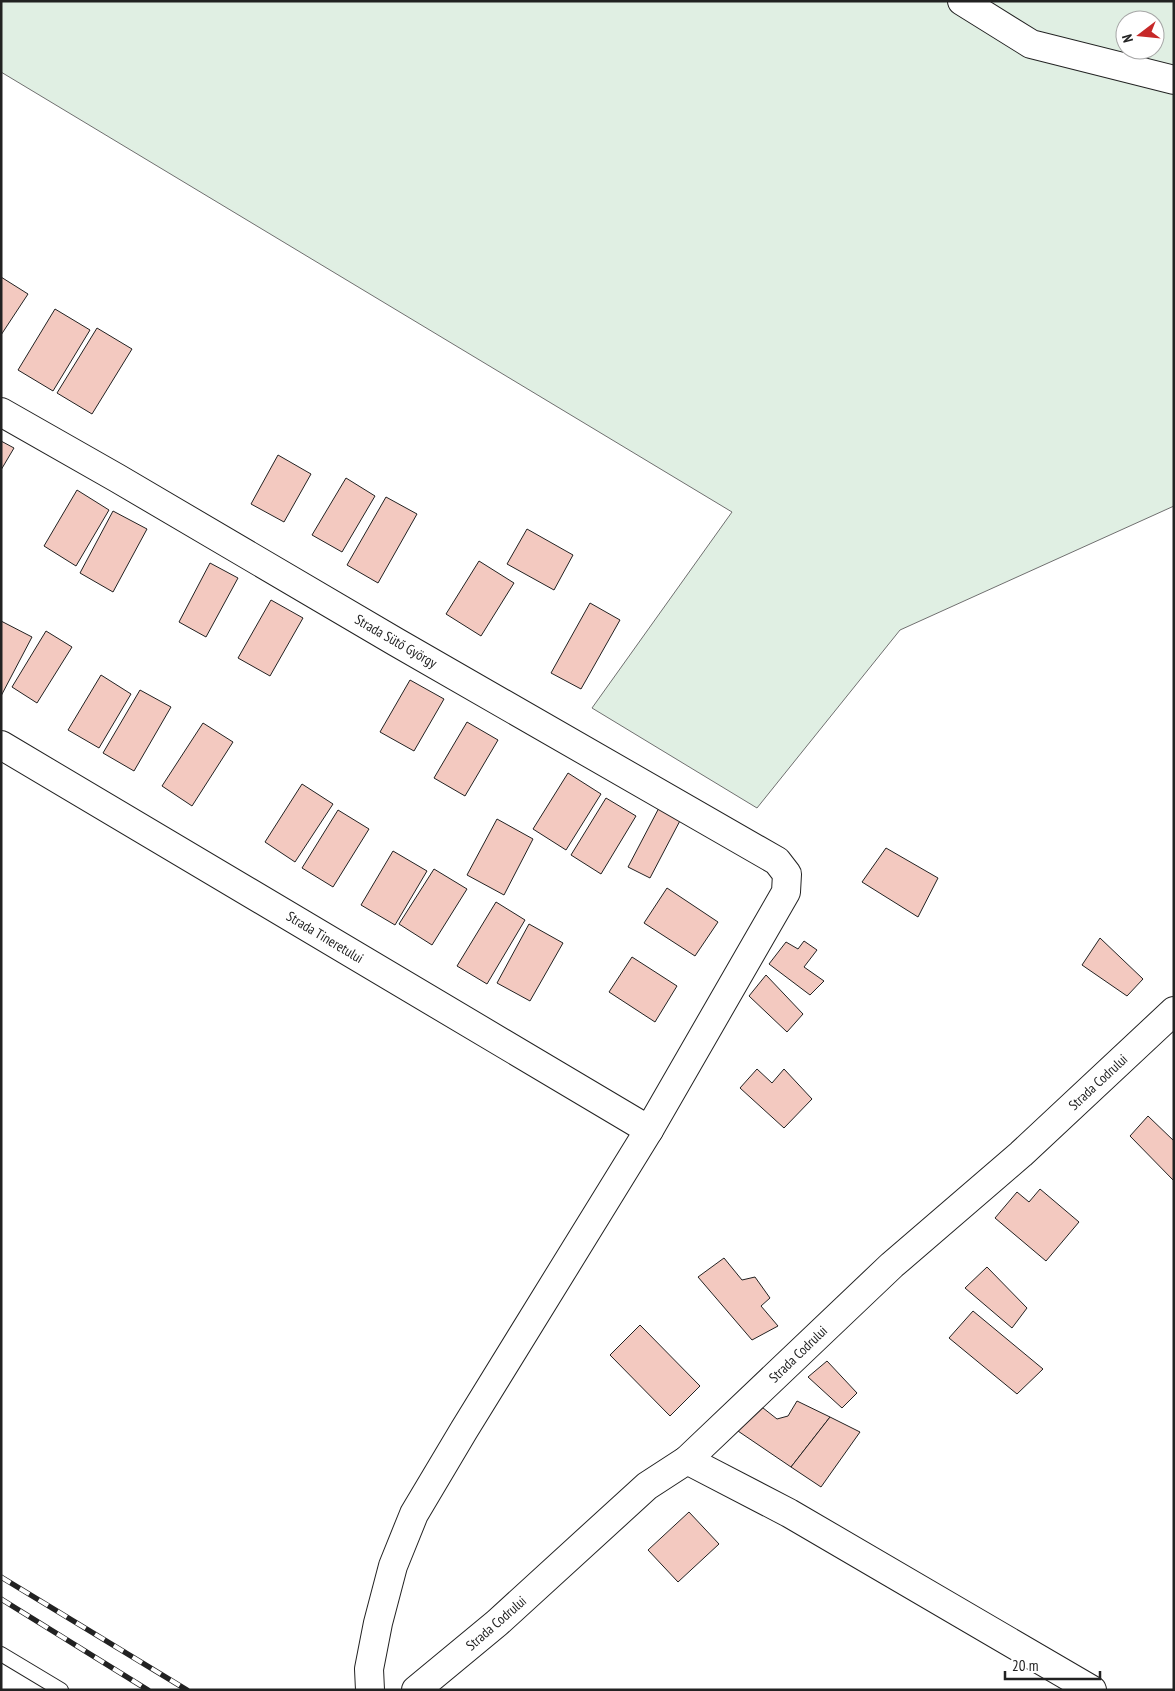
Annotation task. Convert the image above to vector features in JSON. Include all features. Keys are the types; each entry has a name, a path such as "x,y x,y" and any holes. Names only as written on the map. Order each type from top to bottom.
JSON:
{"street":[{"path":"962,1 1031,44 1174,80"},
{"name":"Strada Sütő György","path":"1,412 777,861 787,874 786,892 649,1130"},
{"name":"Strada Tineretului","path":"1,745 649,1130"},
{"name":"Strada Codrului","path":"416,1690 497,1623 647,1486 687,1460 892,1264 1021,1154 1174,1011"},
{"path":"370,1690 369,1669 378,1624 393,1566 414,1514 649,1130"},
{"path":"687,1460 789,1513 1092,1690"}],"lane":[{"path":"1,1654 61,1690"}],"green space":[{"path":"1,1 1174,1 1174,506 900,630 757,808 592,708 732,512 1,72"}],"building":[{"path":"1,277 28,294 1,335"},
{"path":"55,309 90,330 53,391 18,370"},
{"path":"97,328 132,349 92,414 57,393"},
{"path":"1,441 14,448 1,470"},
{"path":"278,455 311,474 284,522 251,504"},
{"path":"346,478 375,496 342,552 312,535"},
{"path":"77,490 109,510 76,566 44,546"},
{"path":"386,497 417,514 378,583 347,565"},
{"path":"113,511 147,529 113,592 80,573"},
{"path":"527,529 573,555 554,590 507,564"},
{"path":"479,561 514,583 481,636 446,614"},
{"path":"210,563 238,578 206,637 179,622"},
{"path":"271,600 303,618 270,676 238,658"},
{"path":"590,603 620,620 581,689 551,673"},
{"path":"1,621 32,637 1,696"},
{"path":"46,631 72,647 37,703 12,687"},
{"path":"101,675 131,694 99,748 68,730"},
{"path":"410,680 444,699 414,751 380,732"},
{"path":"140,690 171,707 134,771 103,753"},
{"path":"467,722 498,740 465,796 434,778"},
{"path":"203,723 233,742 192,806 162,786"},
{"path":"568,773 601,794 566,850 533,829"},
{"path":"302,784 333,804 295,862 265,842"},
{"path":"606,798 636,816 601,874 571,855"},
{"path":"661,804 683,815 650,878 628,867"},
{"path":"338,810 369,829 333,887 302,868"},
{"path":"497,819 533,839 504,895 467,875"},
{"path":"886,848 938,878 918,917 862,882"},
{"path":"393,851 427,871 395,925 361,905"},
{"path":"434,869 467,889 432,945 399,924"},
{"path":"667,888 718,922 695,956 644,923"},
{"path":"496,902 525,920 487,984 457,966"},
{"path":"529,924 563,943 530,1001 497,983"},
{"path":"1100,938 1143,979 1127,996 1082,965"},
{"path":"804,941 817,950 804,967 824,981 810,995 769,964 786,942 798,949"},
{"path":"632,957 677,986 655,1022 609,992"},
{"path":"766,975 803,1014 787,1032 749,996"},
{"path":"757,1069 772,1083 784,1069 812,1099 784,1128 740,1088"},
{"path":"1148,1116 1174,1141 1174,1181 1130,1136"},
{"path":"1040,1189 1079,1222 1046,1261 995,1218 1017,1192 1029,1202"},
{"path":"724,1258 742,1280 755,1277 770,1298 761,1306 778,1326 752,1340 698,1277"},
{"path":"987,1267 1027,1308 1012,1328 965,1288"},
{"path":"973,1311 1043,1369 1017,1394 949,1338"},
{"path":"640,1325 700,1386 670,1416 610,1355"},
{"path":"827,1361 857,1393 842,1408 808,1377"},
{"path":"797,1401 830,1417 791,1467 735,1429 758,1404 777,1419 788,1416"},
{"path":"830,1417 860,1432 821,1487 791,1467"},
{"path":"689,1512 719,1544 678,1582 648,1550"}],"railway":[{"path":"1,1577 187,1690"},
{"path":"1,1599 148,1690"}]}
